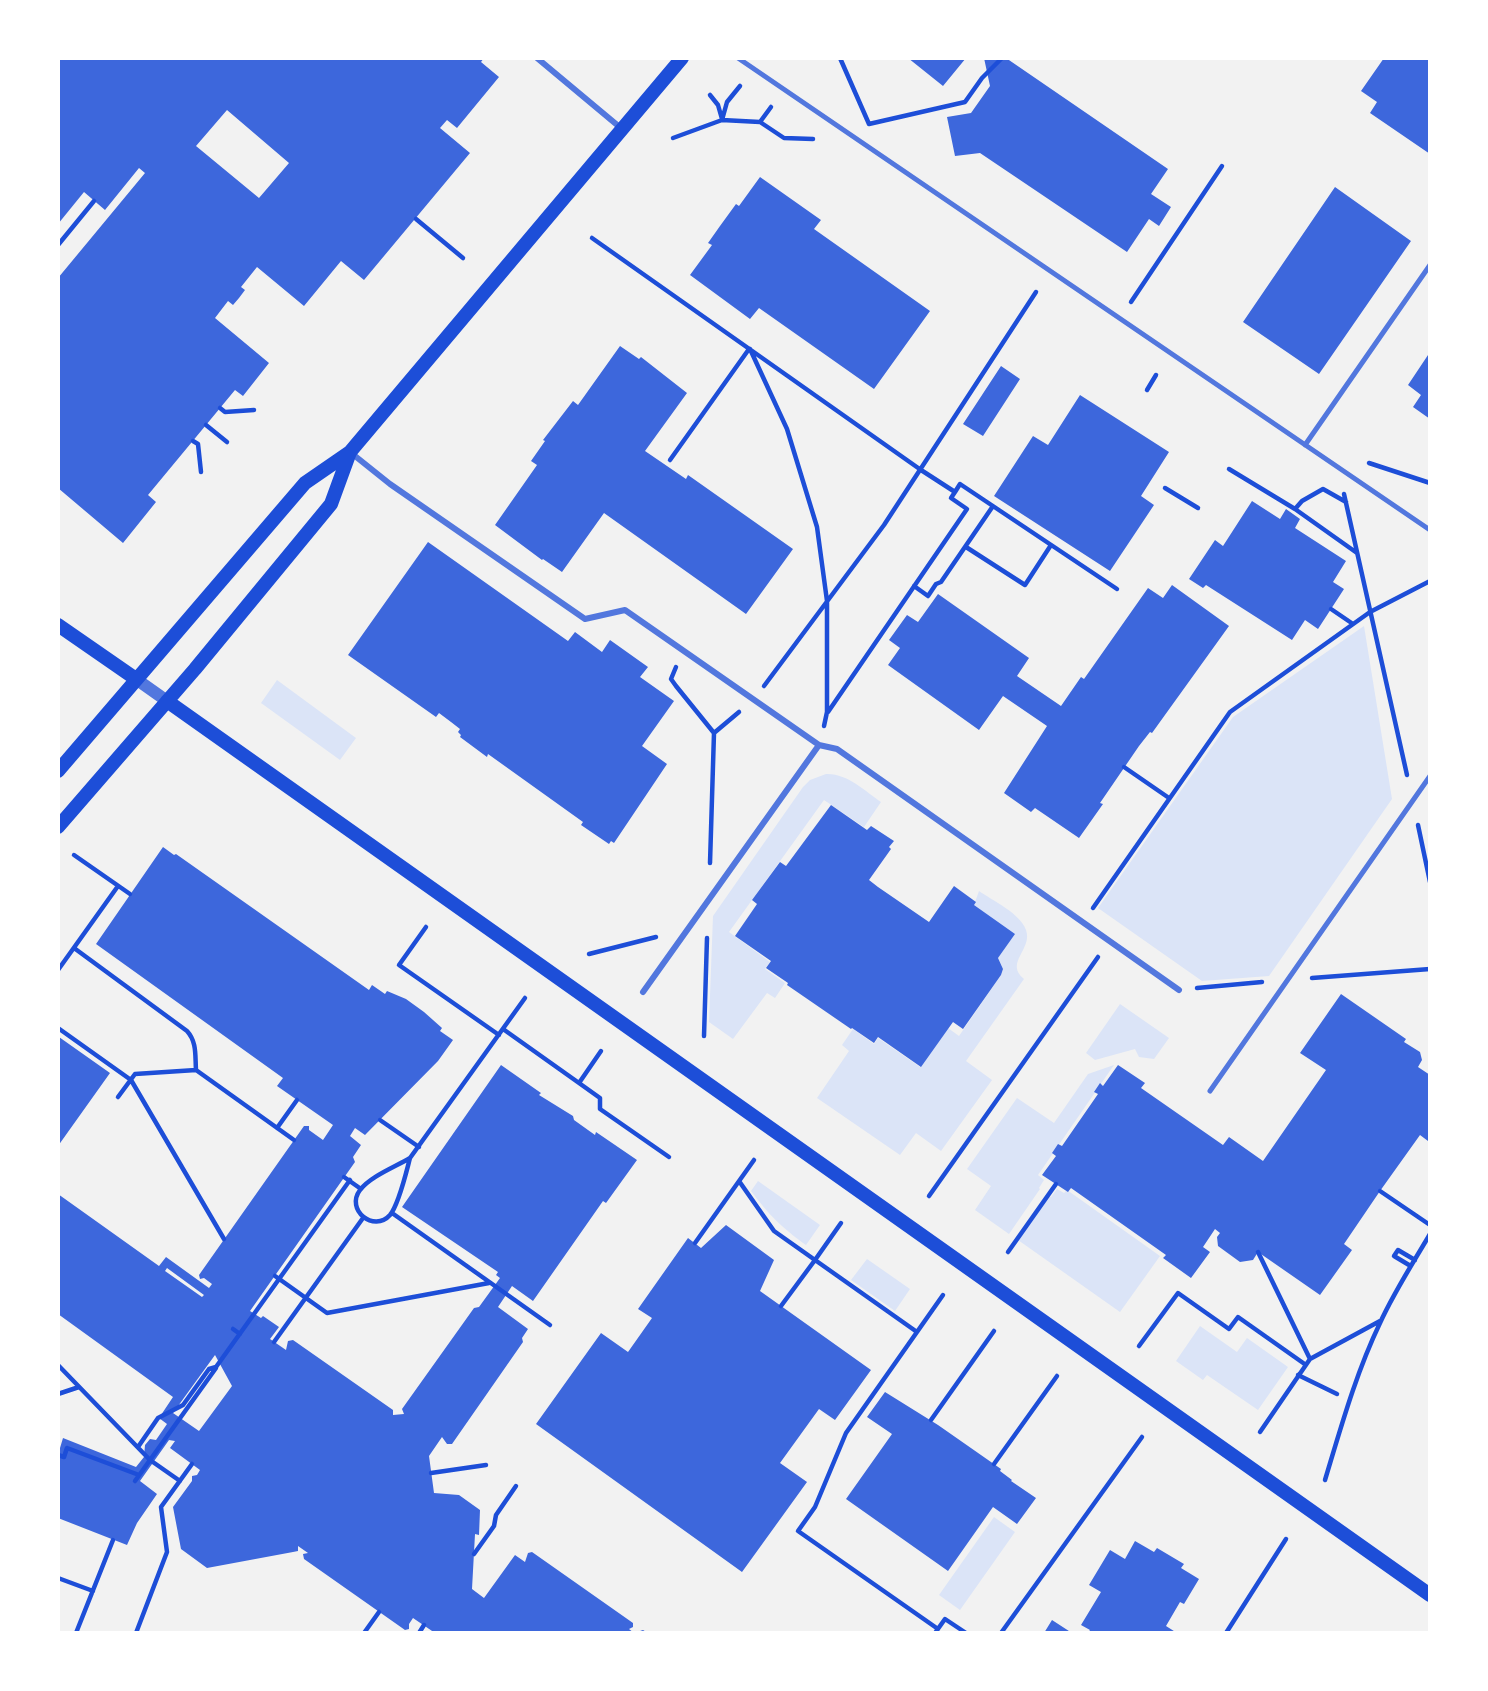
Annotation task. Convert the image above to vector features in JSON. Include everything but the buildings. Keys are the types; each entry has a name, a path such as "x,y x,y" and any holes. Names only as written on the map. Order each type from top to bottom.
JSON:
{"main road":[{"path":"58,771 305,483 350,452 682,58"},
{"path":"58,827 331,504 350,452"},
{"path":"58,625 136,679"},
{"path":"167,701 1430,1595"}],"street":[{"path":"537,58 622,129"},
{"path":"350,452 390,484 585,619 625,610 819,745 837,749 1179,990"},
{"path":"136,679 167,701"},
{"path":"643,992 819,745"}],"lane":[{"path":"738,58 1430,530"},
{"path":"1305,445 1430,265"},
{"path":"1210,1091 1430,776"}],"path":[{"path":"840,58 869,124 965,102 982,78 1002,58"},
{"path":"722,120 727,102 740,86"},
{"path":"710,95 718,105 722,120"},
{"path":"760,122 771,107"},
{"path":"673,138 722,120 760,122 785,138 813,139"},
{"path":"1131,303 1222,166"},
{"path":"58,245 94,201"},
{"path":"416,219 463,258"},
{"path":"592,238 955,492"},
{"path":"686,652 673,671 671,679 714,733 754,700 884,525 1036,292"},
{"path":"670,460 750,348"},
{"path":"750,348 790,441 817,527 827,601 827,712 819,745"},
{"path":"1147,390 1156,375"},
{"path":"220,408 225,412 254,410"},
{"path":"206,425 227,442"},
{"path":"193,441 198,444 201,472"},
{"path":"1430,483 1362,461 1339,468 1430,882"},
{"path":"1229,469 1295,509 1357,553"},
{"path":"827,712 967,509 951,498 960,484 1117,589"},
{"path":"1165,488 1198,508"},
{"path":"1295,509 1302,501 1323,489 1346,502"},
{"path":"914,586 928,596 936,584 941,582 993,506"},
{"path":"966,547 1024,585 1051,545"},
{"path":"1083,923 1230,712 1370,611 1430,581"},
{"path":"1331,609 1353,624"},
{"path":"1124,767 1169,799"},
{"path":"74,855 130,894"},
{"path":"58,970 118,886"},
{"path":"426,927 399,965 499,1035"},
{"path":"589,954 688,929"},
{"path":"929,1196 1109,941"},
{"path":"74,948 187,1031 193,1037 196,1070"},
{"path":"410,1158 392,1213 382,1221 363,1218 355,1200 361,1189 410,1158 525,998"},
{"path":"58,1028 131,1080 224,1239"},
{"path":"503,1029 600,1098 600,1109 669,1157"},
{"path":"579,1083 601,1051"},
{"path":"118,1097 135,1074 196,1070 294,1140"},
{"path":"277,1128 297,1100"},
{"path":"380,1120 419,1147"},
{"path":"695,1243 754,1160"},
{"path":"344,1177 361,1189"},
{"path":"135,1481 240,1334 277,1277 350,1181"},
{"path":"739,1181 774,1231 917,1332"},
{"path":"1008,1252 1056,1184"},
{"path":"1380,1191 1430,1225"},
{"path":"392,1213 550,1325"},
{"path":"274,1342 363,1218"},
{"path":"781,1306 842,1223"},
{"path":"1325,1480 1352,1391 1381,1320 1430,1234"},
{"path":"1409,1265 1394,1256 1398,1250 1415,1260"},
{"path":"1258,1252 1310,1359"},
{"path":"277,1277 327,1313 489,1283"},
{"path":"1139,1346 1178,1293 1230,1329 1238,1317 1306,1365"},
{"path":"943,1295 846,1433 816,1507 799,1531 936,1631 945,1619 966,1633"},
{"path":"1260,1432 1310,1359 1381,1320"},
{"path":"233,1329 240,1334"},
{"path":"931,1420 994,1331"},
{"path":"58,1365 150,1460 180,1481"},
{"path":"138,1447 158,1418 183,1405 209,1368 216,1367"},
{"path":"994,1464 1057,1376"},
{"path":"1298,1376 1337,1394"},
{"path":"58,1394 79,1387"},
{"path":"1001,1633 1142,1437"},
{"path":"58,1455 64,1457 67,1448 139,1475"},
{"path":"136,1633 167,1552 161,1507 192,1464"},
{"path":"431,1473 486,1465"},
{"path":"474,1554 494,1526 496,1515 516,1486"},
{"path":"1226,1633 1286,1539"},
{"path":"76,1633 113,1540"},
{"path":"58,1578 93,1591"},
{"path":"364,1633 379,1612"},
{"path":"419,1633 424,1625"}],"shaded area":[{"path":"1364,626 1392,799 1269,976 1202,981 1098,908 1233,717"},
{"path":"277,680 356,738 340,760 261,703"},
{"path":"826,774 841,776 881,802 864,827 824,800 729,932 770,962 765,969 785,983 775,998 767,993 733,1039 709,1022 713,916 803,787 810,780"},
{"path":"979,891 1012,913 1023,924 1027,937 1017,967 1024,979 966,1061 992,1080 941,1151 916,1133 900,1155 817,1098 849,1051 842,1045 853,1029 874,1044 878,1038 920,1067 948,1028 959,1036 1001,975 1003,969 998,958 1014,935 974,905"},
{"path":"1120,1004 1169,1038 1154,1059 1139,1057 1135,1049 1095,1060 1086,1053"},
{"path":"1114,1065 1038,1175 1044,1180 1040,1189 1009,1234 975,1210 991,1186 967,1169 1017,1098 1054,1123 1088,1074"},
{"path":"758,1181 820,1225 806,1245 776,1220 751,1191"},
{"path":"1057,1189 1064,1193 1067,1190 1160,1256 1120,1312 1018,1240 1049,1196"},
{"path":"867,1259 910,1289 895,1311 851,1280"},
{"path":"1200,1326 1237,1352 1247,1338 1288,1367 1258,1410 1207,1375 1203,1380 1176,1361"},
{"path":"994,1517 1015,1532 960,1610 939,1595"}]}
